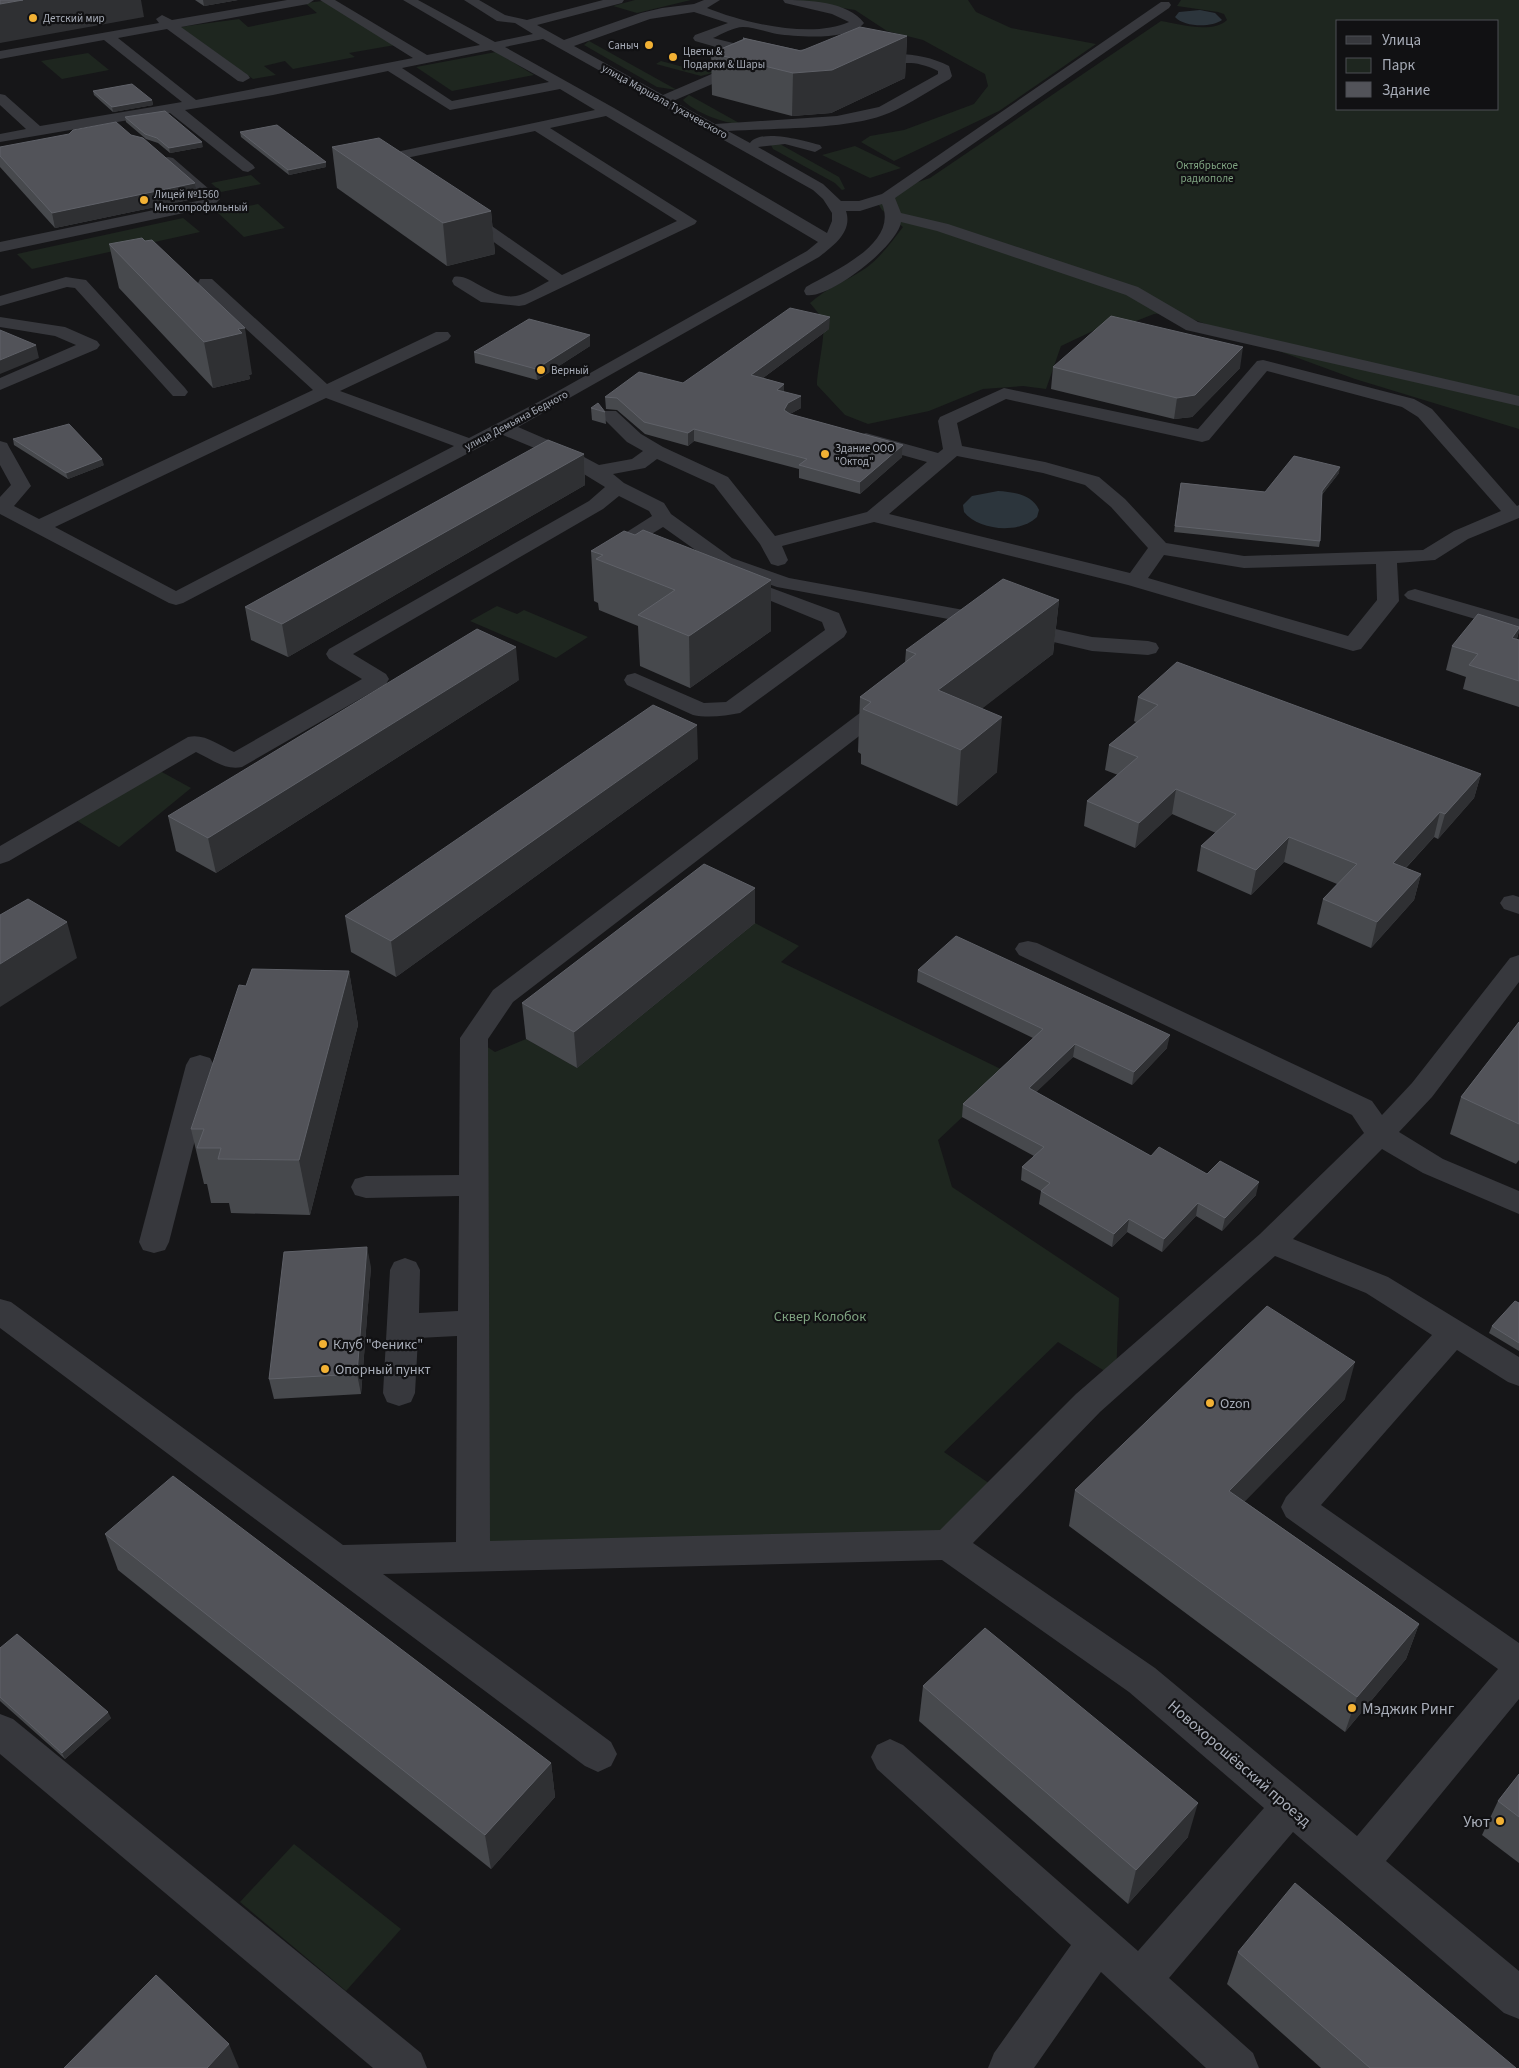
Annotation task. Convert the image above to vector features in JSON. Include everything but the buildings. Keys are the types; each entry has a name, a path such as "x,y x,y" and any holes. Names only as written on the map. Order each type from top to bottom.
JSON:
{"street":[{"path":"0,55 107,36 254,0"},
{"path":"0,45 308,0"},
{"path":"326,0 425,60"},
{"path":"409,0 609,111 830,242 838,232 839,214 887,197 1165,5"},
{"name":"улица Маршала Тухачевского","path":"470,0 502,18 518,20 526,24 818,187 833,198 839,214"},
{"path":"526,24 618,0"},
{"path":"696,8 714,0"},
{"path":"564,45 643,17 686,7 788,32 821,34 839,32 858,23 855,19 840,12 789,0"},
{"path":"164,21 243,78"},
{"path":"664,100 756,60 759,56 752,52 700,38 743,22"},
{"path":"0,138 194,105 546,35"},
{"path":"107,36 194,105"},
{"path":"712,128 865,116 884,110 945,76 944,69 932,62 910,57 855,63"},
{"path":"391,67 450,106 562,84"},
{"path":"733,70 759,77"},
{"path":"0,98 36,132"},
{"path":"174,108 248,168"},
{"path":"421,182 393,163 406,154 609,111"},
{"path":"112,118 126,132"},
{"path":"460,281 487,298 519,301 689,221 538,126"},
{"path":"743,144 785,140 815,148"},
{"path":"0,247 207,204 212,199 159,154"},
{"path":"812,291 865,260 887,240 894,216 887,197"},
{"path":"451,204 561,282"},
{"path":"894,216 942,227 1132,291 1192,326 1519,401"},
{"name":"улица Демьяна Бедного","path":"40,526 176,599 643,352 830,242"},
{"path":"0,301 66,282 80,284 179,392"},
{"path":"206,283 324,391 470,445"},
{"path":"0,322 59,330 91,344 0,385"},
{"path":"0,447 21,486 2,506 40,526 442,336"},
{"path":"845,433 947,455 1045,468 1092,481 1118,503 1159,548 1244,562 1428,556 1461,535 1516,511 1425,413 1408,403 1263,365 1202,436 1004,393 947,421 947,455"},
{"path":"609,415 634,438 656,451 721,481 770,543 776,554 784,583"},
{"path":"502,428 599,471 617,487 657,507 663,518 725,562 784,583 995,622 1092,644 1148,648"},
{"path":"599,471 638,464 656,451"},
{"path":"770,543 874,516 947,455"},
{"path":"0,856 196,742 234,762 378,679 338,654 596,505 617,487"},
{"path":"874,516 1135,581 1353,644 1388,601 1386,556"},
{"path":"663,518 629,539 669,555"},
{"path":"1135,581 1159,548"},
{"path":"635,680 701,710 732,708 836,632 831,618 696,566"},
{"path":"1415,595 1519,626"},
{"path":"976,636 995,622"},
{"path":"474,1558 474,1038 503,996 909,687"},
{"path":"1028,949 1362,1108 1380,1134 1433,1166 1519,1203"},
{"path":"338,1560 948,1545 1088,1403 1271,1242 1380,1134 1422,1090 1519,964"},
{"path":"154,1242 200,1065"},
{"path":"366,1187 474,1185"},
{"path":"1271,1242 1377,1285 1519,1373"},
{"path":"399,1393 405,1270"},
{"path":"0,1311 598,1754"},
{"path":"402,1326 474,1323"},
{"path":"1454,1333 1298,1507 1519,1664"},
{"name":"Новохорошёвский проезд","path":"948,1545 1142,1680 1290,1807 1519,1998"},
{"path":"1359,1864 1519,1671"},
{"path":"0,1731 406,2068"},
{"path":"890,1757 1238,2068"},
{"path":"1140,1980 1290,1807"},
{"path":"1009,2068 1098,1942"}],"green space":[{"path":"635,0 691,0 637,13 613,6"},
{"path":"794,0 968,0 976,12 1011,28 1096,44 999,111 894,161 861,142 870,136 904,130 974,104 988,86 985,74 923,40 887,31 855,10"},
{"name":"Октябрьское радиополе","path":"1181,0 1519,0 1519,429 1355,379 1173,312 1154,314 1131,323 1099,328 1061,346 1046,389 1023,386 983,389 929,411 868,424 845,415 817,385 823,341 823,325 821,317 810,303 871,264 886,249 903,227 882,210 874,197 930,178 1161,21 1195,27 1213,26 1227,20 1224,14 1177,6"},
{"path":"323,1 395,45 349,53 355,57 293,69 285,61 264,66 276,75 253,79 180,27 239,19 248,27 317,13 305,3"},
{"path":"589,41 677,90 657,87 584,45"},
{"path":"496,52 534,75 452,91 416,67"},
{"path":"88,53 109,70 62,79 41,61"},
{"path":"661,61 702,72 707,70 716,72 701,76 656,64"},
{"path":"689,95 741,124 718,120 694,109 683,100"},
{"path":"778,143 839,177 845,189 842,190 835,183 773,149 771,145"},
{"path":"855,146 901,168 870,178 822,155"},
{"path":"251,175 261,184 221,192 211,183"},
{"path":"258,204 285,228 244,237 217,212"},
{"path":"183,218 200,232 32,269 17,254"},
{"path":"497,606 517,614 524,610 588,637 556,658 470,621"},
{"path":"160,771 191,788 119,847 76,820"},
{"name":"Сквер Колобок","path":"755,923 799,946 781,962 1009,1073 938,1140 952,1187 1119,1298 1116,1378 1058,1342 944,1452 1000,1491 948,1545 474,1558 474,1038 495,1052 526,1039 577,1068"},
{"path":"294,1844 401,1929 346,1991 240,1902"}],"shaded area":[{"path":"1200,10 1215,13 1222,20 1217,23 1198,25 1185,23 1175,17 1179,12"},
{"path":"998,491 1016,493 1032,500 1039,510 1037,517 1021,526 1000,528 979,523 964,512 963,505 972,496"}],"place":[{"name":"Детский мир","path":"33,18"},
{"name":"Саныч","path":"649,45"},
{"name":"Цветы & Подарки & Шары","path":"673,57"},
{"name":"Лицей №1560 Многопрофильный","path":"144,200"},
{"name":"Верный","path":"541,370"},
{"name":"Здание ООО \"Октод\"","path":"825,454"},
{"name":"Клуб \"Феникс\"","path":"323,1344"},
{"name":"Опорный пункт","path":"325,1369"},
{"name":"Ozon","path":"1210,1403"},
{"name":"Мэджик Ринг","path":"1352,1708"},
{"name":"Уют","path":"1500,1821"}]}
